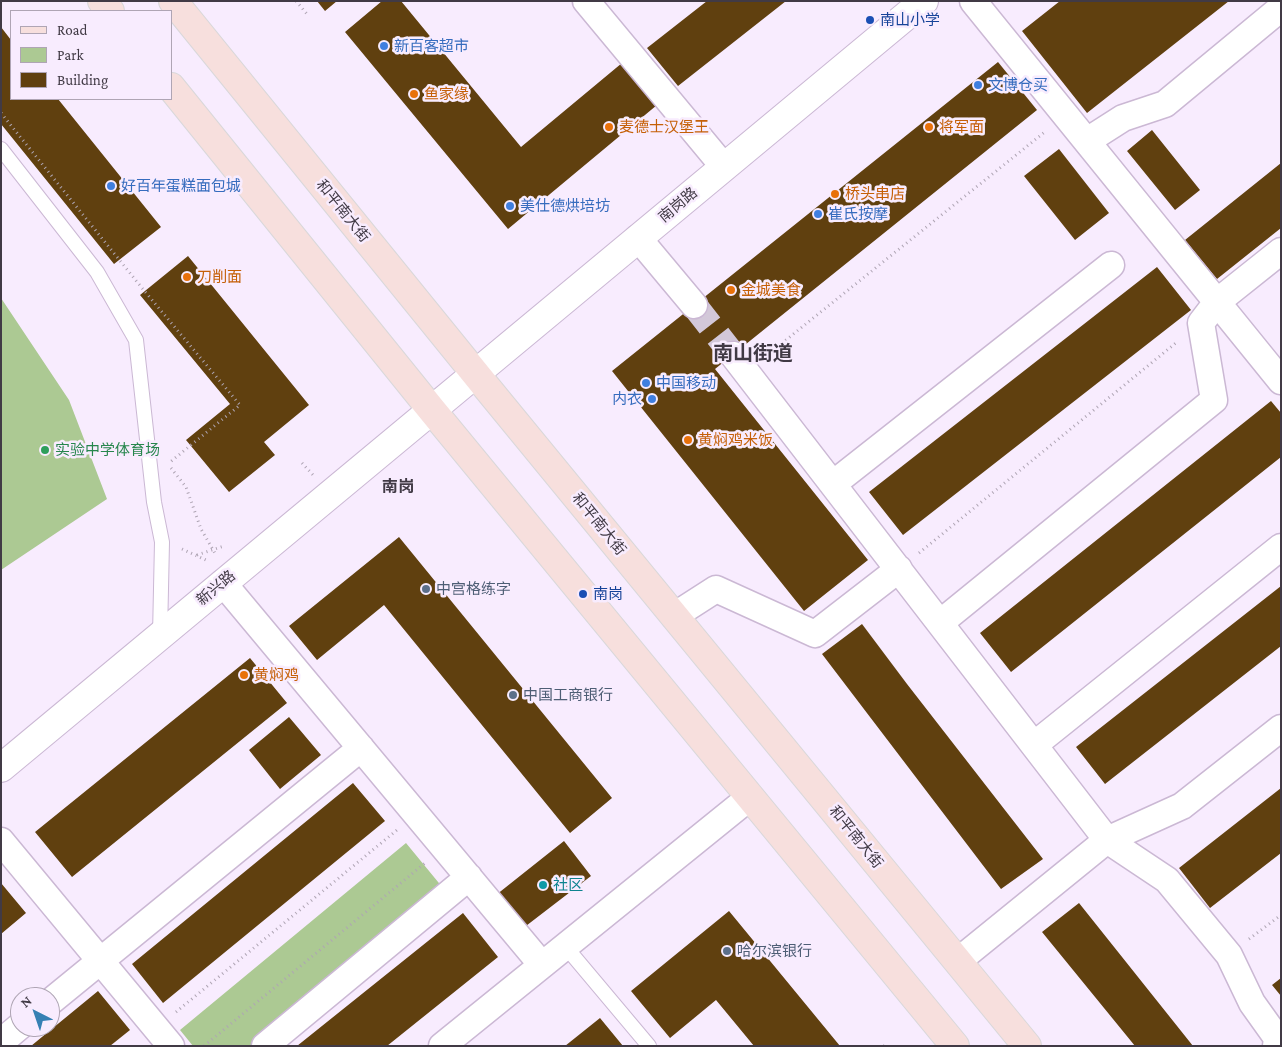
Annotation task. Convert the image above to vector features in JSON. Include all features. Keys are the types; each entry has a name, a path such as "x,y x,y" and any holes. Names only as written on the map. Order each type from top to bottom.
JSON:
{"main road":[{"name":"和平南大街","path":"173,1 475,373 1027,1046"},
{"path":"172,88 954,1046"}],"street":[{"path":"586,1 724,167"},
{"name":"南岗路","path":"432,409 924,1"},
{"path":"973,1 1281,381"},
{"path":"1087,142 1123,118 1165,104 1281,8"},
{"path":"638,238 694,305"},
{"path":"940,623 1214,400 1201,323 1217,302 1281,251"},
{"path":"833,484 1112,265"},
{"path":"740,363 1107,840 1167,880 1229,955 1252,1003 1277,1038 1276,1046"},
{"name":"新兴路","path":"1,768 160,635 227,575 432,409"},
{"path":"1034,744 1281,547"},
{"path":"674,616 716,588 815,634 899,569"},
{"path":"227,575 361,748 542,965"},
{"path":"958,960 1107,840 1182,806 1281,728"},
{"path":"60,994 361,748"},
{"path":"442,1046 750,797"},
{"path":"1,840 164,1037"},
{"path":"265,1046 469,877"}],"lane":[{"path":"1,149 97,272 136,340 154,502 162,542 160,635"},
{"path":"565,946 649,1046"}],"path":[{"path":"296,1 307,14"},
{"path":"1,113 142,288 240,405 168,464 186,487 202,529 227,575"},
{"path":"740,363 1025,148"},
{"path":"899,569 1201,323"},
{"path":"162,542 187,551 227,575"},
{"path":"164,1037 416,814"},
{"path":"204,1046 444,847"},
{"path":"1229,955 1281,915"}],"green space":[{"name":"实验中学体育场","path":"1,298 69,400 107,499 1,570"},
{"path":"406,843 443,888 253,1046 193,1046 180,1030"}],"building":[{"path":"317,1 337,1 325,11"},
{"path":"382,1 401,1 521,147 622,63 657,105 508,229 345,32"},
{"path":"707,1 786,1 678,86 647,48"},
{"path":"1060,1 1229,1 1087,113 1022,31"},
{"path":"1,27 10,39 10,100 59,100 161,227 114,264 1,124"},
{"path":"998,62 1037,110 715,369 868,560 804,611 612,371"},
{"path":"1152,130 1200,190 1175,210 1127,151"},
{"path":"1059,149 1109,213 1075,240 1024,176"},
{"path":"1281,163 1281,228 1217,279 1185,240"},
{"path":"188,256 309,405 264,442 275,455 229,492 186,440 230,404 140,295"},
{"path":"1157,267 1191,310 903,535 869,492"},
{"path":"1271,401 1281,413 1281,457 1011,672 980,633"},
{"path":"399,537 612,798 570,833 384,605 317,660 289,626"},
{"path":"1281,586 1281,646 1105,784 1076,747"},
{"path":"862,624 1043,859 1001,889 822,654"},
{"path":"250,658 287,703 72,877 35,832"},
{"path":"289,717 321,755 280,789 249,750"},
{"path":"353,783 385,821 163,1003 132,964"},
{"path":"1281,788 1281,853 1210,908 1179,868"},
{"name":"社区","path":"564,841 591,876 522,929 496,895"},
{"path":"1,883 26,913 1,934"},
{"path":"1079,903 1193,1046 1135,1046 1042,932"},
{"path":"729,911 840,1046 754,1046 716,1000 670,1038 631,991"},
{"path":"463,913 498,957 387,1046 297,1046"},
{"path":"1281,978 1281,996 1272,985"},
{"path":"98,991 130,1030 110,1046 31,1046 42,1037 60,1037 60,1022"},
{"path":"600,1018 623,1046 565,1046"}],"tunnel":[{"path":"694,305 733,355"}],"place":[{"name":"南山小学","path":"870,20"},
{"name":"新百客超市","path":"384,46"},
{"name":"文博仓买","path":"978,85"},
{"name":"鱼家缘","path":"414,94"},
{"name":"麦德士汉堡王","path":"609,127"},
{"name":"将军面","path":"929,127"},
{"name":"好百年蛋糕面包城","path":"111,186"},
{"name":"桥头串店","path":"835,194"},
{"name":"美仕德烘培坊","path":"510,206"},
{"name":"崔氏按摩","path":"818,214"},
{"name":"刀削面","path":"187,277"},
{"name":"金城美食","path":"731,290"},
{"name":"中国移动","path":"646,383"},
{"name":"内衣","path":"652,399"},
{"name":"黄焖鸡米饭","path":"688,440"},
{"name":"实验中学体育场","path":"45,450"},
{"name":"中宫格练字","path":"426,589"},
{"name":"南岗","path":"583,594"},
{"name":"黄焖鸡","path":"244,675"},
{"name":"中国工商银行","path":"513,695"},
{"name":"社区","path":"543,885"},
{"name":"哈尔滨银行","path":"727,951"}],"district":[{"name":"南山街道","path":"753,354"},
{"name":"南岗","path":"398,487"}]}
